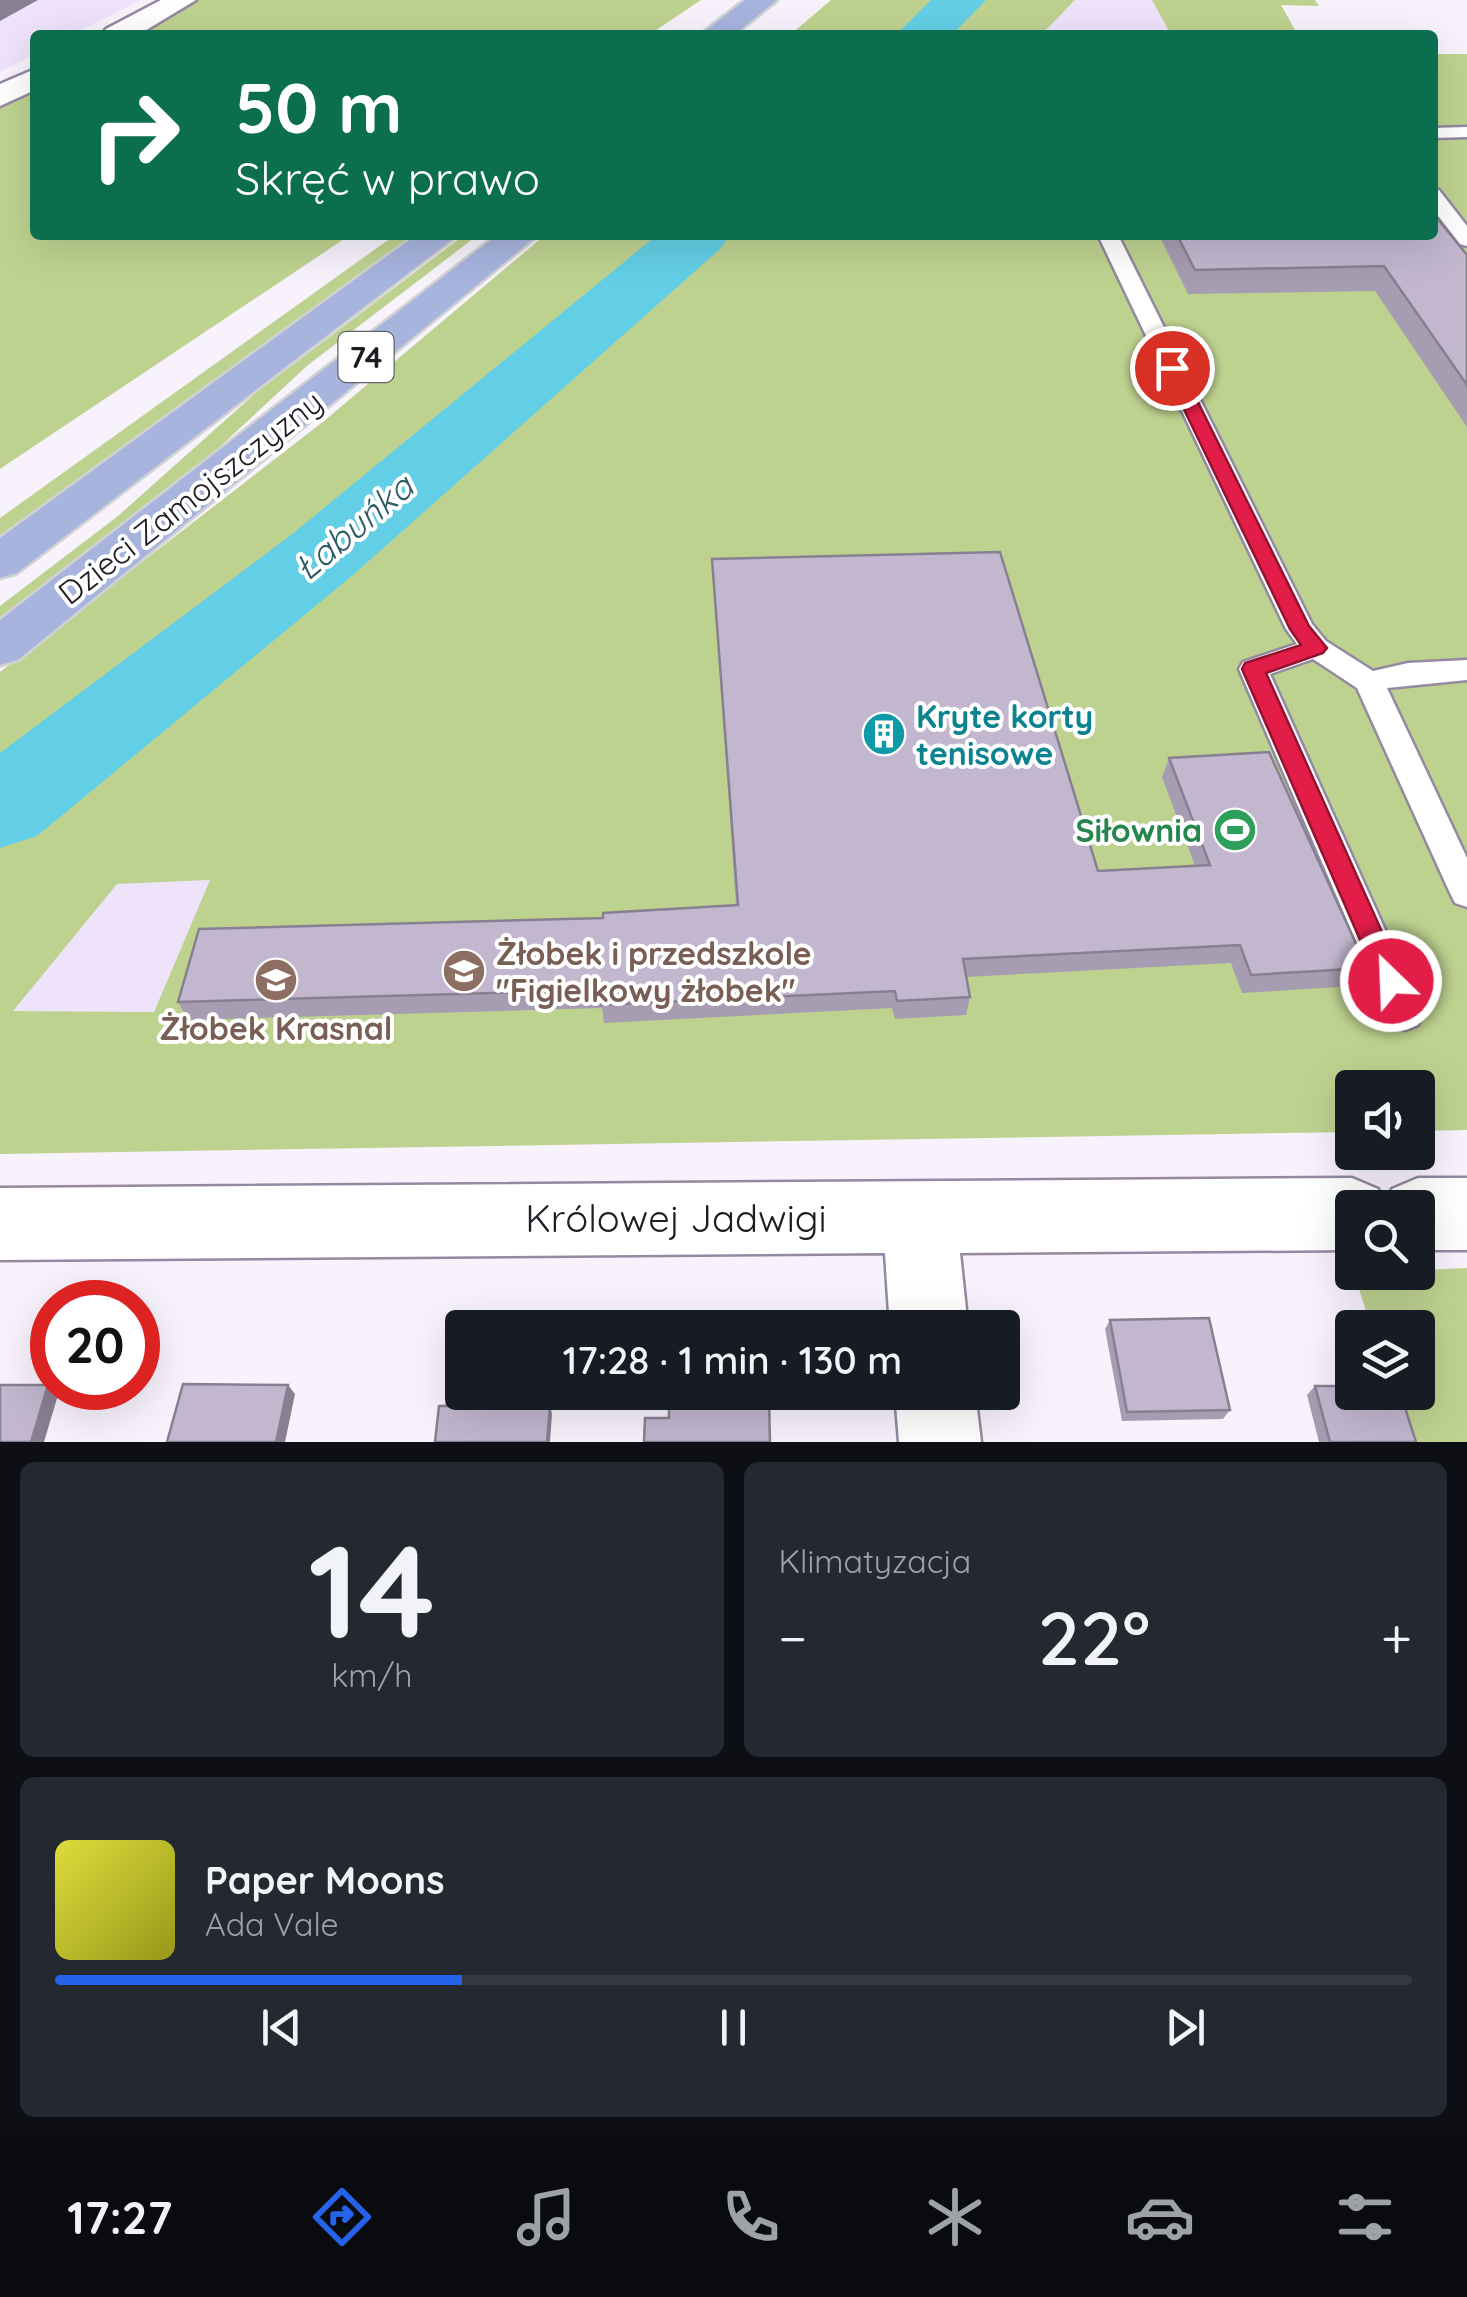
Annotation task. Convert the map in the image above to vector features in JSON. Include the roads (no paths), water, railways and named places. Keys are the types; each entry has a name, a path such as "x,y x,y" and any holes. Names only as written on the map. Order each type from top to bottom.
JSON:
{"main road":[{"path":"722,30 763,0"},
{"path":"770,30 791,12"},
{"name":"Dzieci Zamojszczyzny","path":"0,562 433,240"},
{"name":"Dzieci Zamojszczyzny","path":"0,647 514,240"}],"street":[{"path":"125,30 182,0"},
{"name":"Królowej Jadwigi","path":"0,1224 1335,1214"},
{"path":"1435,1214 1467,1214"},
{"path":"919,1216 927,1310"},
{"path":"937,1410 940,1442"}],"lane":[{"path":"1438,133 1467,132"},
{"path":"1438,202 1467,240"},
{"path":"1110,240 1300,629 1316,648 1370,682 1467,892"},
{"path":"1316,648 1253,669 1405,1014"},
{"path":"1370,682 1408,672 1467,670"}],"waterway":[{"name":"Łabuńka","path":"928,30 961,0"},
{"name":"Łabuńka","path":"0,808 322,555 691,240"}],"place":[{"name":"Kryte korty tenisowe","path":"884,734"},
{"name":"Siłownia","path":"1235,830"},
{"name":"Żłobek i przedszkole \"Figielkowy żłobek\"","path":"464,971"},
{"name":"Żłobek Krasnal","path":"276,980"}]}
